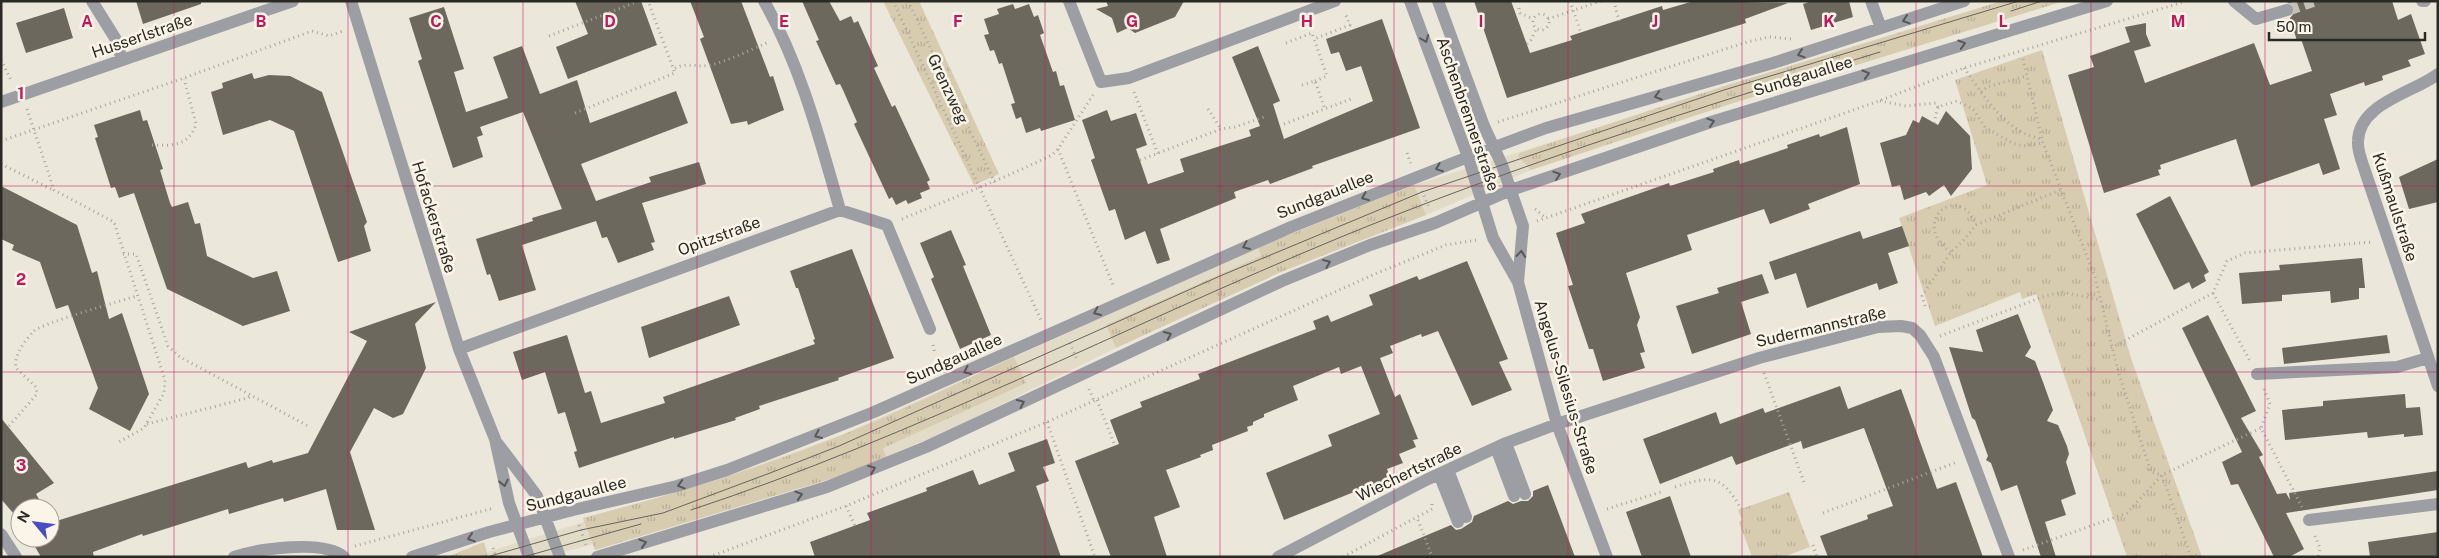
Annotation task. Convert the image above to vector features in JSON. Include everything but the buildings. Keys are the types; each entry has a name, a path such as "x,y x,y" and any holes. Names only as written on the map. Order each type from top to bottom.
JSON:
{"street":[{"path":"92,1 115,38 122,59"},
{"name":"Husserlstraße","path":"1,102 293,1"},
{"name":"Hofackerstraße","path":"351,1 459,349 495,439 509,503 527,551"},
{"path":"764,1 811,111 840,210 887,225 930,329"},
{"path":"1070,1 1101,82 1129,78 1339,5"},
{"name":"Aschenbrennerstraße","path":"1410,1 1468,157 1493,238"},
{"name":"Aschenbrennerstraße","path":"1438,1 1484,126 1494,147"},
{"path":"1871,1 1881,28"},
{"name":"Sundgauallee","path":"412,557 518,525 677,486 784,450 1264,238 1417,176 1546,128 1772,63 1964,1"},
{"name":"Sundgauallee","path":"596,557 827,487 926,447 1282,281 1370,245 1435,223 1511,190 1711,122 2107,1"},
{"path":"2237,2 2256,19 2287,10"},
{"name":"Kußmaulstraße","path":"2438,74 2379,107 2366,118 2359,130 2357,143 2364,170 2438,386"},
{"path":"1494,147 1523,226"},
{"name":"Opitzstraße","path":"459,349 840,210"},
{"name":"Angelus-Silesius-Straße","path":"1518,282 1523,226"},
{"name":"Angelus-Silesius-Straße","path":"1493,238 1518,282 1557,424 1607,557"},
{"name":"Sudermannstraße","path":"1557,424 1759,358 1878,327 1901,326 1912,328 1928,343 2009,556"},
{"path":"2257,374 2397,367 2428,358"},
{"name":"Wiechertstraße","path":"1278,557 1426,480 1501,446 1557,424"},
{"name":"Hofackerstraße","path":"495,439 537,496 560,557"},
{"path":"1501,446 1520,495"},
{"path":"1444,472 1462,520"},
{"path":"2309,520 2438,504"},
{"path":"1,534 16,557"},
{"path":"234,557 298,546 340,554"}],"path":[{"path":"548,36 639,1"},
{"path":"575,113 675,73 675,68 648,1"},
{"name":"Grenzweg","path":"893,1 1041,320"},
{"path":"908,1 995,182"},
{"path":"1570,1 1581,33"},
{"path":"1548,19 1601,1"},
{"path":"1614,1 1619,21"},
{"path":"1523,226 1879,101 1964,68 2187,1"},
{"path":"1314,39 1350,25 1339,5"},
{"path":"1519,8 1520,13 1533,18"},
{"path":"1533,18 1543,14 1548,19"},
{"path":"1526,44 1531,40 1536,29 1533,18"},
{"path":"1536,29 1547,27 1548,19"},
{"path":"1,141 184,78 312,31 329,36 358,26"},
{"path":"1286,43 1312,33 1327,76 1302,85"},
{"path":"1484,126 1747,42 1769,37 1796,39"},
{"path":"675,68 682,64 712,65 781,38"},
{"path":"2023,59 2042,141 2095,277 2111,348 2151,472 2162,475"},
{"path":"1,60 9,72 34,130 54,190"},
{"path":"1964,68 1981,92 2009,124 2028,137 2042,141"},
{"path":"1981,92 1987,87 2026,76"},
{"path":"152,145 173,146 180,144 189,138 194,130 196,124 184,78"},
{"path":"1129,78 1158,154"},
{"path":"1315,80 1325,109"},
{"path":"887,225 995,182 1052,155 1058,149 1101,82"},
{"path":"1284,124 1354,98"},
{"path":"1879,101 1906,106 1936,103 1938,107"},
{"path":"1938,107 1957,102 1966,104 1973,109 1984,128 2012,143 2023,146 2042,141"},
{"path":"1934,123 1938,107"},
{"path":"1208,109 1221,129"},
{"path":"1140,160 1221,129 1235,128 1268,116"},
{"path":"1058,149 1113,285"},
{"path":"1407,153 1435,223 1446,245"},
{"path":"1,164 114,222 122,254 165,380 164,393 144,428 119,442"},
{"path":"1925,306 1922,296 1950,252 1963,242 1976,225 2060,190"},
{"path":"1950,252 1938,239 1933,227 1935,215 1944,207 1952,205 1965,209 1974,217 1976,225"},
{"path":"708,557 846,506 1047,422 1377,273 1446,245 1493,238"},
{"path":"2111,348 2213,293 2227,261 2245,253 2388,241"},
{"path":"122,254 136,254 168,346 180,357 308,426"},
{"path":"1928,343 1944,334 2062,292 2079,294 2100,301"},
{"path":"2009,556 2128,513 2162,475 2261,428 2270,404 2257,374 2213,293"},
{"path":"9,426 37,394 36,387 16,368 15,364 17,356 35,330 136,296"},
{"path":"1063,327 1116,446"},
{"path":"1759,358 1805,485"},
{"path":"146,424 248,398 252,395"},
{"path":"1047,422 1095,557"},
{"path":"2261,428 2309,520 2320,548 2318,557"},
{"path":"1823,513 1972,456"},
{"path":"2162,475 2191,557"},
{"path":"1675,486 1710,478 1717,480 1727,486 1742,509"},
{"path":"1343,557 1432,509 1426,480"},
{"path":"1590,515 1661,492"},
{"path":"340,554 509,503"},
{"path":"846,506 855,526"},
{"path":"1417,518 1432,557"},
{"path":"1813,545 1818,557"}],"shaded area":[{"path":"2002,1 2034,10 1727,105 1531,170 1426,215 1281,272 1116,348 945,432 837,477 595,550 593,544 547,557 447,557 484,542 487,552 584,522 583,518 692,489 844,434 1258,247 1414,185"}],"green space":[{"path":"883,1 919,1 999,174 974,185"},
{"path":"2002,1 2064,1 1727,105 1531,170 1518,156 1520,153 1724,86"},
{"path":"2042,50 2131,358 2202,557 2127,557 2036,294 2022,299 2020,292 1935,326 1899,218 1987,185 1955,80"},
{"path":"1414,185 1426,215 1281,272 1116,348 1106,325 1261,256 1258,247"},
{"path":"1014,357 1026,383 883,448 886,457 837,477 595,550 583,518 714,481 778,459 885,417"},
{"path":"1789,492 1810,547 1783,557 1752,557 1739,522 1742,520 1738,510"},
{"path":"484,542 488,557 447,557"}],"tunnel":[{"path":"2287,10 2313,1"}],"tram line":[{"path":"487,557 581,530 663,513 770,473 839,446 1220,276 1422,192 1724,90 2019,1"},
{"path":"2011,11 2042,1"},
{"path":"691,510 774,481 938,415 1260,272 1407,211 1608,138 1880,52"},
{"path":"523,557 641,524"}]}
